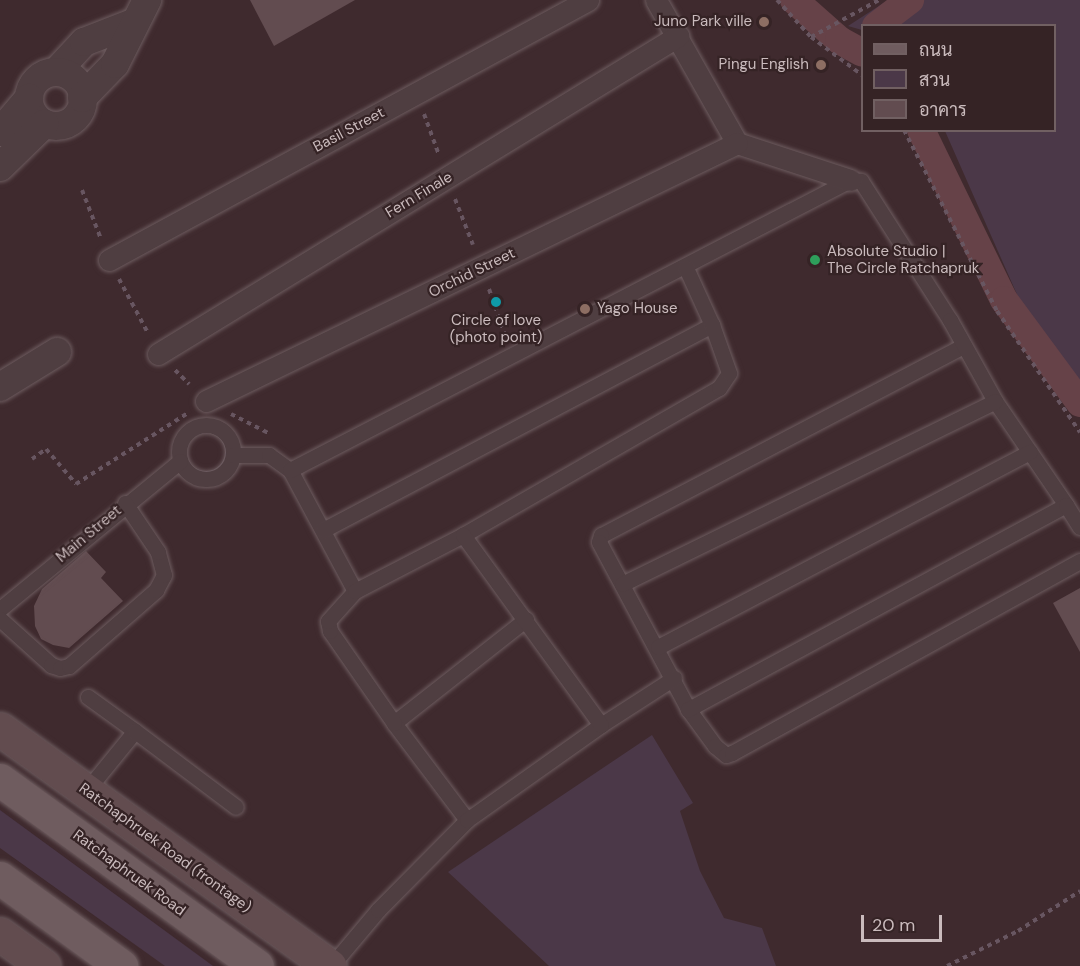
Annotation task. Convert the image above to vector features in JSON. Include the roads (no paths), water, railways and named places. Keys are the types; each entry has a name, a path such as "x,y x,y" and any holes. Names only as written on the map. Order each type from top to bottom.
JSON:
{"main road":[{"name":"Ratchaphruek Road (frontage)","path":"0,729 331,966"},
{"name":"Ratchaphruek Road","path":"0,780 257,966"},
{"path":"0,878 122,966"},
{"path":"4,944 44,966"}],"street":[{"name":"Basil Street","path":"109,260 588,0"},
{"path":"656,0 737,143 850,180"},
{"path":"0,132 29,98 34,82 56,72 84,42 140,11"},
{"path":"82,98 115,64 140,11"},
{"name":"Fern Finale","path":"158,354 678,36"},
{"path":"29,98 33,114 44,124 62,125 70,121 81,107 82,98 71,77 56,72"},
{"path":"0,167 44,124"},
{"name":"Orchid Street","path":"206,401 737,143"},
{"path":"0,387 57,351"}],"lane":[{"path":"290,470 686,268 850,180 861,181 868,187 995,401 1080,527"},
{"path":"467,820 394,723 330,632 328,621 332,613 355,591 463,535 719,388 729,373 712,325 686,268"},
{"path":"323,530 712,325"},
{"path":"963,346 607,530 599,542 658,647 688,710 715,746 726,755 732,753 1080,561"},
{"path":"622,584 995,401"},
{"path":"204,425 222,430 232,446 229,457 227,469 211,479 189,473 180,461 179,448 185,435 204,425"},
{"path":"658,647 1030,452"},
{"path":"229,457 268,454 290,470 355,591"},
{"name":"Main Street","path":"0,609 124,503 180,461"},
{"path":"0,619 51,665 60,668 69,666 156,590 164,575 158,552 124,503"},
{"path":"688,710 1066,505"},
{"path":"463,535 526,619 601,726"},
{"path":"394,723 526,619"},
{"path":"331,966 378,910 467,820 674,678"},
{"path":"88,697 236,807"},
{"path":"86,791 135,730"}],"waterway":[{"path":"794,0 839,40 861,52"},
{"path":"879,24 910,0"},
{"path":"922,132 1004,300 1080,403"}],"place":[{"name":"Juno Park ville","path":"764,22"},
{"name":"Pingu English","path":"821,65"},
{"name":"Absolute Studio | The Circle Ratchapruk","path":"815,260"},
{"name":"Circle of love (photo point)","path":"496,302"},
{"name":"Yago House","path":"585,309"}]}
